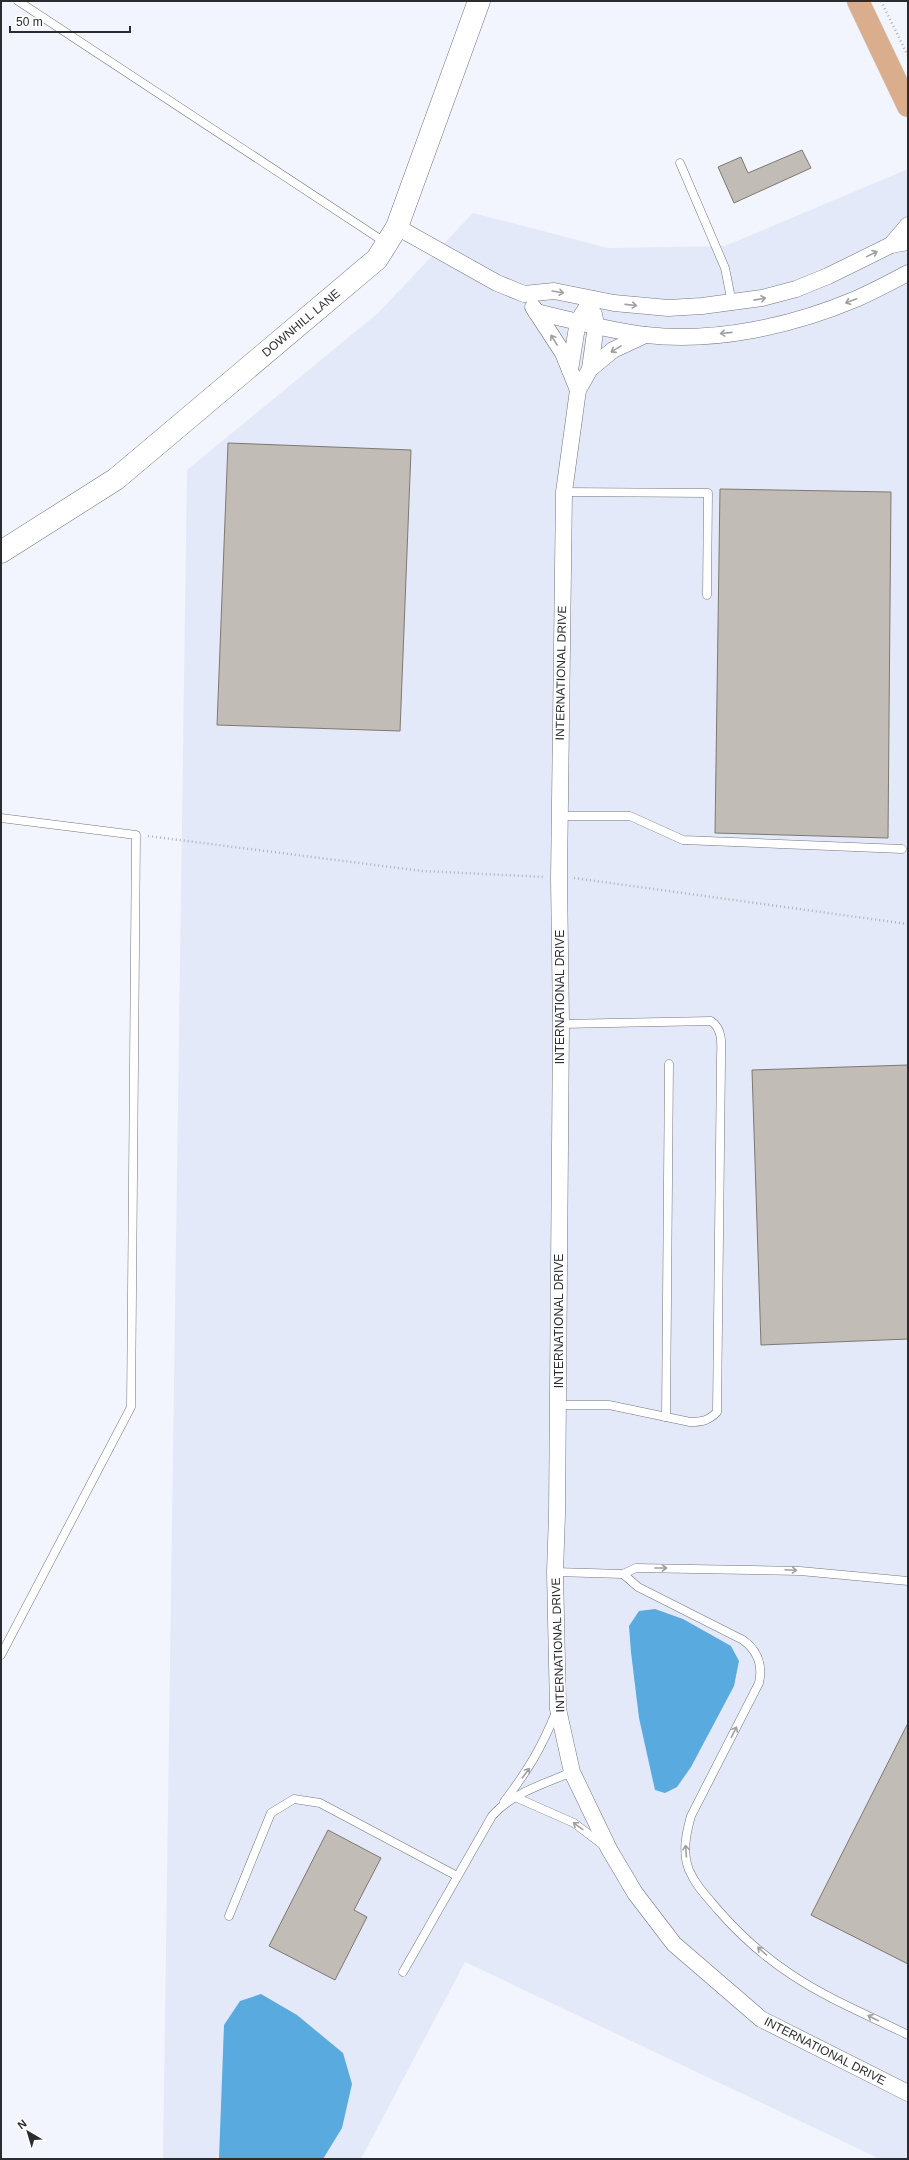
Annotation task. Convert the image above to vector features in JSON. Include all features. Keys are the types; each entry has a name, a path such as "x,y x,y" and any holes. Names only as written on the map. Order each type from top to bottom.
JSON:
{"main road":[{"path":"858,1 908,106"}],"street":[{"name":"DOWNHILL LANE","path":"1,552 116,479 377,259 392,235 479,1"},
{"path":"891,245 908,226"},
{"path":"392,235 524,294 554,291 614,303 668,308 732,303 762,298 796,289 828,276 891,245 908,242"},
{"name":"INTERNATIONAL DRIVE","path":"536,312 645,335 674,337 703,335 762,328 829,309 857,298 908,274"},
{"name":"INTERNATIONAL DRIVE","path":"524,294 562,353 578,390"},
{"path":"570,370 578,321 592,299"},
{"name":"INTERNATIONAL DRIVE","path":"590,369 596,325 592,299"},
{"name":"INTERNATIONAL DRIVE","path":"645,335 613,350 590,369 578,390 564,492 559,816 560,1024 558,1405 555,1572 558,1709 572,1772 608,1849 634,1893 674,1944 761,2019 908,2093"}],"lane":[{"path":"18,1 392,235"},
{"path":"680,163 726,268 732,303"},
{"path":"564,492 708,493 707,596"},
{"path":"559,816 630,816 683,840 902,849"},
{"path":"1,818 136,835 131,1407 1,1654"},
{"path":"558,1405 610,1405 690,1422 701,1422 710,1419 717,1412 720,1032 717,1025 711,1021 560,1024"},
{"path":"666,1417 669,1064"},
{"path":"555,1572 623,1574 636,1568 763,1569 908,1581"},
{"path":"623,1574 638,1586 743,1640 751,1646 759,1659 762,1671 759,1683 690,1816 685,1836 685,1853 689,1869 700,1890 728,1921 792,1975 908,2035"},
{"path":"403,1972 492,1816 503,1804 531,1765 545,1741 558,1709"},
{"path":"503,1804 515,1797 572,1772"},
{"path":"515,1797 574,1823 608,1849"},
{"path":"229,1916 271,1813 294,1799 320,1803 457,1876"}],"path":[{"path":"881,1 908,56"},
{"path":"136,835 422,871 540,877"},
{"path":"576,878 908,924"}],"shaded area":[{"path":"908,169 908,2159 880,2159 465,1962 361,2159 163,2159 187,470 378,313 473,213 608,248 725,246"}],"water":[{"path":"655,1609 683,1619 731,1646 739,1661 734,1686 691,1767 677,1787 665,1793 655,1790 639,1718 629,1626 639,1611"},
{"path":"261,1994 297,2015 343,2053 352,2084 342,2128 323,2159 219,2159 224,2025 240,2001"}],"building":[{"path":"802,150 811,168 734,203 718,167 741,157 748,173"},
{"path":"228,443 411,450 400,731 217,725"},
{"path":"720,489 891,492 888,838 715,833"},
{"path":"908,1065 908,1339 761,1345 752,1070"},
{"path":"908,1723 908,1964 811,1915"},
{"path":"328,1830 381,1858 354,1910 367,1917 335,1980 269,1946"}]}
